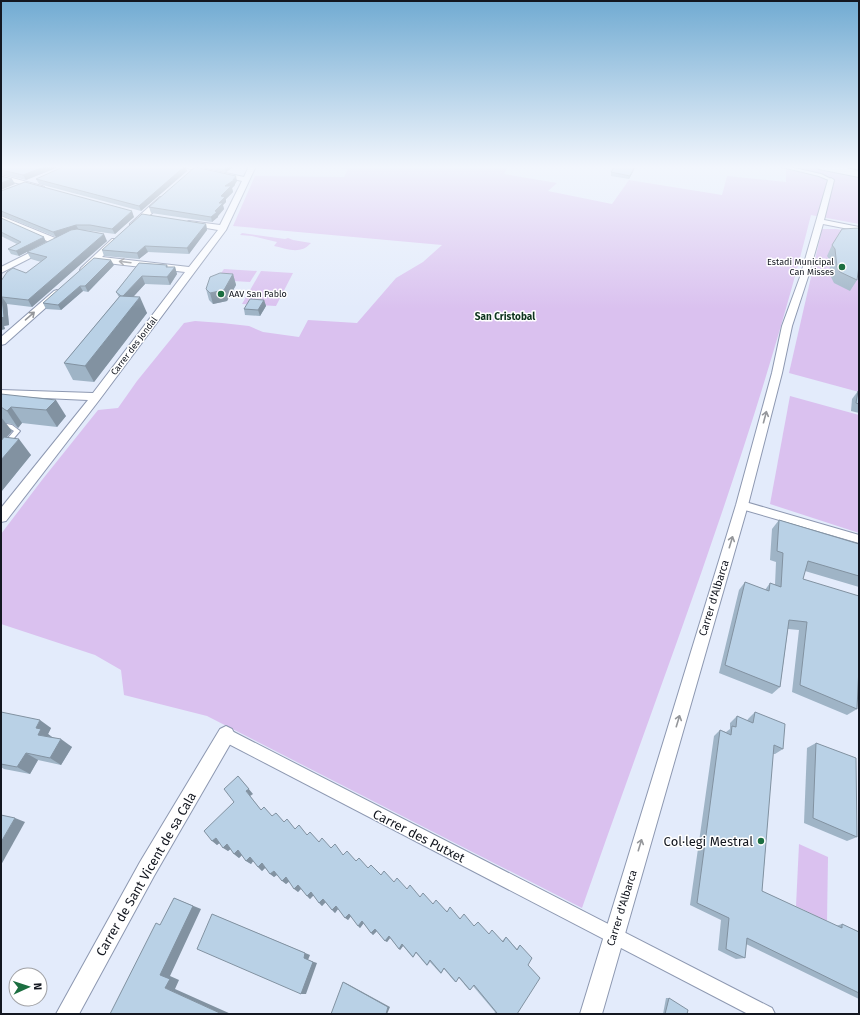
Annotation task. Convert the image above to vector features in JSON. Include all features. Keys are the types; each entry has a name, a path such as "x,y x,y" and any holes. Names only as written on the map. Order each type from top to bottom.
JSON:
{"street":[{"path":"133,213 158,218"},
{"path":"79,273 96,258 114,238 147,213"},
{"name":"Carrer des Jondal","path":"1,517 96,397 223,228 230,213"},
{"name":"Carrer d'Albarca","path":"591,1014 742,505 777,373 787,326 804,278 821,213"},
{"path":"1,218 57,242"},
{"path":"180,221 223,228"},
{"path":"819,222 859,229"},
{"path":"1,270 67,237"},
{"path":"96,258 191,270"},
{"path":"1,342 62,288"},
{"path":"1,393 96,397"},
{"path":"742,505 859,539"},
{"name":"Carrer des Putxet","path":"226,736 766,1014"},
{"name":"Carrer de Sant Vicent de sa Cala","path":"67,1014 147,869 226,736"}],"lane":[{"path":"1,425 10,426 17,431 1,450"}],"shaded area":[{"path":"239,213 859,213 859,224 811,215 788,303 734,477 582,908 207,716 124,695 121,670 95,655 1,624 1,534 98,410 118,408 137,381 184,323 195,321 249,326 263,332 299,337 308,320 357,323 396,278 423,262 442,245 233,226"},
{"path":"822,229 836,229 859,233 859,392 789,373"},
{"path":"242,233 285,239 288,238 311,243 303,249 289,250 274,246 277,242 252,236 240,235"},
{"path":"224,269 257,271 250,282 216,280"},
{"path":"261,271 293,273 276,306 242,304"},
{"path":"790,396 859,415 859,533 770,504"},
{"path":"799,844 828,857 827,921 796,906"}],"building":[{"path":"7,213 129,213 112,229 90,225 76,225 53,232"},
{"path":"188,213 215,213 211,217"},
{"path":"142,214 206,224 187,248 145,246 137,253 102,250"},
{"path":"1,218 44,237 16,251 8,249 21,242 1,232"},
{"path":"859,228 859,266 857,280 840,272 837,267 835,249 832,245 842,229"},
{"path":"77,229 104,234 28,300 2,297 4,317 1,318 1,281 7,272 13,268 26,273 47,257 27,252 71,230"},
{"path":"94,258 111,260 85,286 80,286 58,305 43,303"},
{"path":"139,263 175,267 167,277 142,276 123,296 121,296 116,292"},
{"path":"220,273 233,274 224,290 210,293 206,289 210,277"},
{"path":"120,296 140,297 85,366 64,363"},
{"path":"250,299 264,300 258,310 244,309"},
{"path":"859,391 859,404 856,403"},
{"path":"1,394 56,400 46,410 11,407 7,411 1,407"},
{"path":"4,437 19,439 1,460 1,441"},
{"path":"779,520 859,544 859,576 808,561 803,579 859,596 859,666 857,709 800,685 807,622 789,620 780,687 725,665 745,582 769,591 770,583 781,587 783,553 777,551"},
{"path":"1,712 40,720 36,728 41,729 38,735 61,739 50,758 26,753 17,767 1,764"},
{"path":"755,712 785,724 783,749 774,745 762,891 842,928 842,924 859,932 859,993 747,938 745,958 726,949 729,918 697,903 720,730 731,735 732,726 736,727 737,716 753,723"},
{"path":"816,743 856,758 857,837 813,818"},
{"path":"238,776 249,789 246,791 261,810 264,807 272,816 276,813 284,822 287,819 295,829 299,825 307,835 310,832 319,842 322,838 331,848 335,844 343,855 347,851 356,861 359,858 368,868 371,865 381,875 384,871 394,882 397,878 407,889 410,885 420,897 423,893 433,904 436,900 447,912 450,907 460,919 464,914 474,926 478,922 489,934 492,930 503,942 506,937 517,950 520,945 532,958 528,965 540,978 517,1014 496,1014 497,1013 474,985 470,990 459,977 456,982 444,968 441,973 430,960 427,965 416,952 413,957 402,944 399,949 389,936 385,941 375,929 371,933 362,921 358,926 349,914 345,918 336,906 332,910 323,899 319,903 311,892 307,896 298,885 294,889 286,877 282,881 274,871 270,874 262,863 258,867 250,857 246,861 238,850 234,854 227,844 223,848 216,838 212,841 204,831 234,802 224,789"},
{"path":"1,815 15,818 1,842"},
{"path":"174,898 193,906 160,975 170,979 165,988 222,1014 110,1014 156,923 160,925"},
{"path":"212,914 305,953 304,958 313,962 301,994 197,949"},
{"path":"343,982 388,1007 386,1014 331,1014"},
{"path":"669,998 688,1010 687,1014 665,1014"}],"place":[{"name":"Estadi Municipal Can Misses","path":"842,267"},
{"name":"AAV San Pablo","path":"221,294"},
{"name":"Col·legi Mestral","path":"761,841"}],"district":[{"name":"San Cristobal","path":"505,317"}]}
